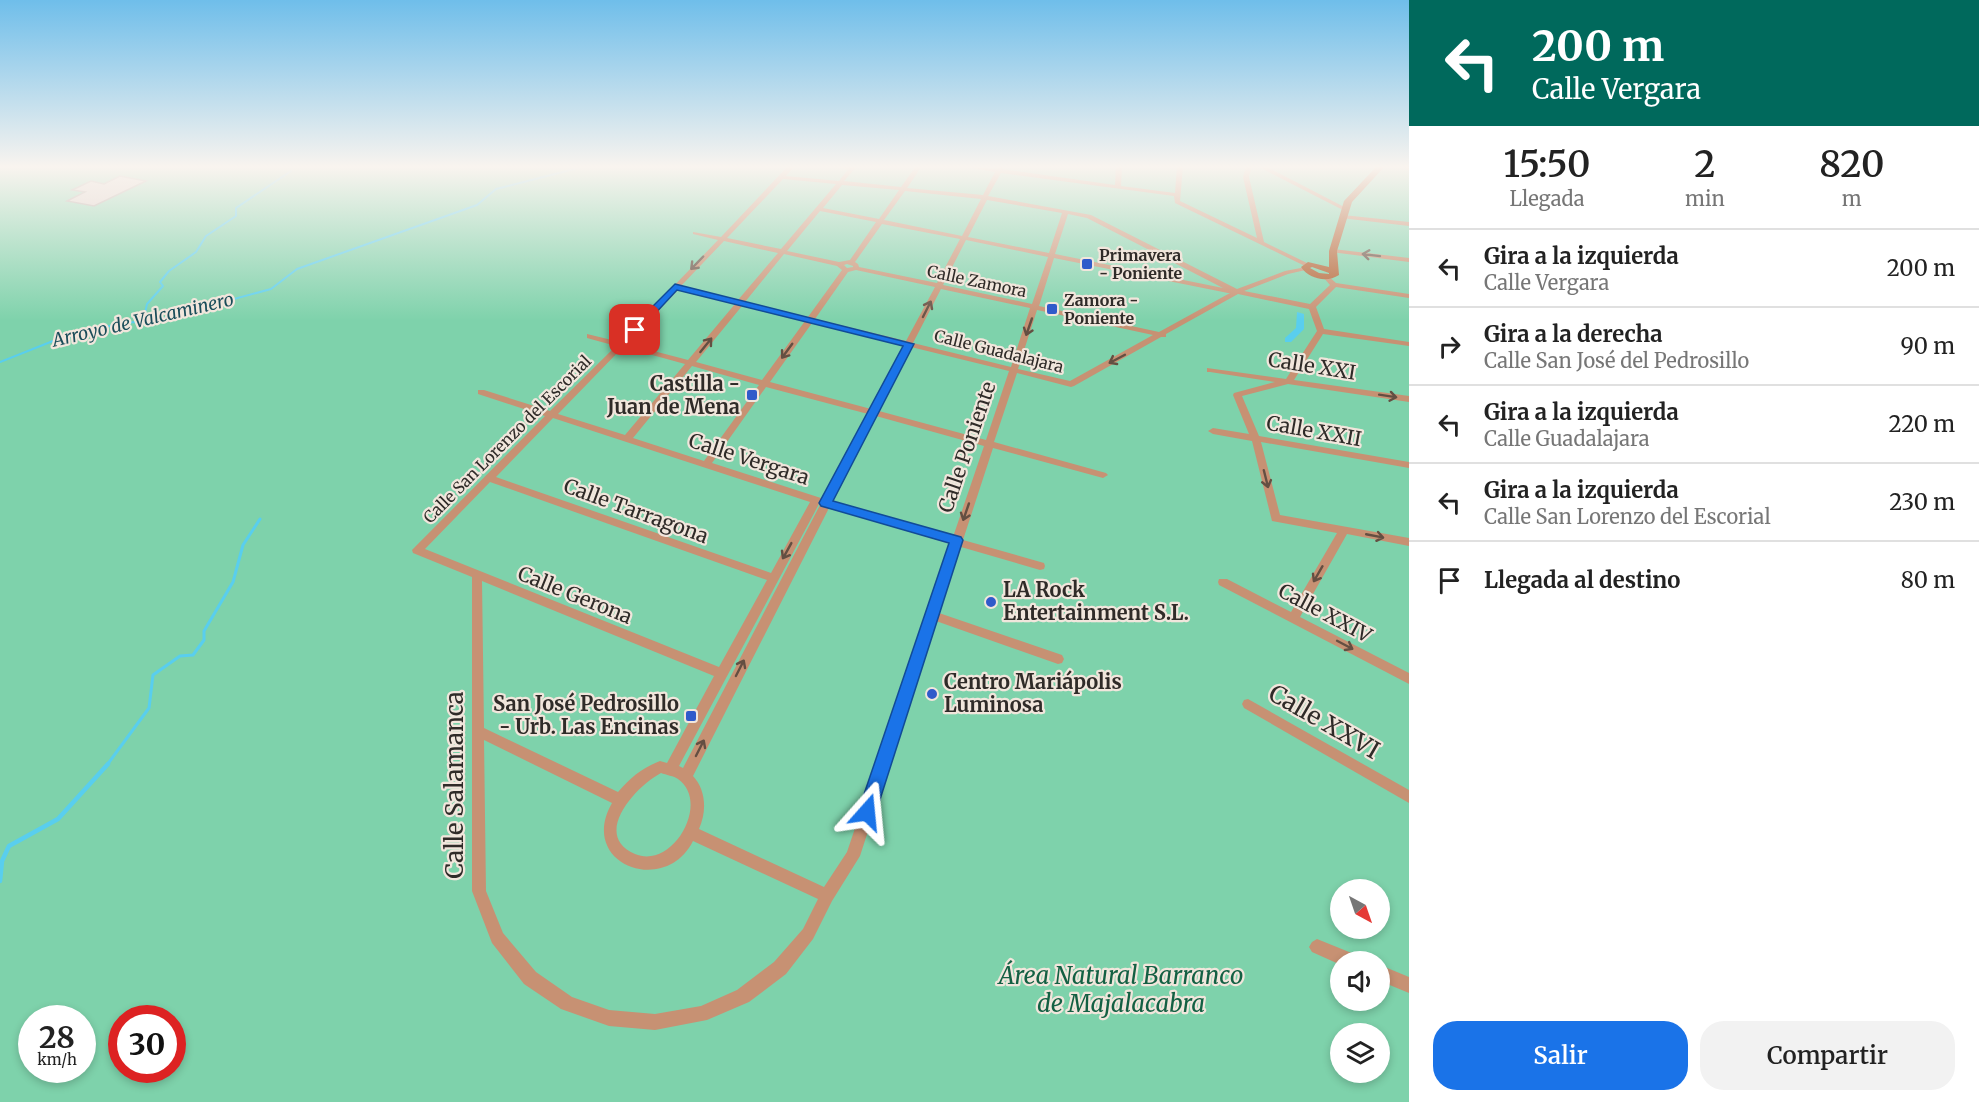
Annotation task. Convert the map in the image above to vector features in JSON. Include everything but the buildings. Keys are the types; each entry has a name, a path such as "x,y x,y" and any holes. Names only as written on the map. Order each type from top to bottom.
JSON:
{"street":[{"name":"Calle San Lorenzo del Escorial","path":"417,550 621,345 742,217"},
{"path":"628,438 812,217"},
{"path":"862,217 1312,307"},
{"path":"707,464 883,217"},
{"path":"671,768 772,579 873,414 975,217"},
{"name":"Calle Poniente","path":"827,896 853,856 1064,217"},
{"path":"1092,217 1236,292"},
{"path":"1209,217 1261,242 1306,267 1314,275 1330,275"},
{"path":"1255,217 1261,242"},
{"path":"1330,275 1333,253 1343,217"},
{"path":"1370,217 1409,224"},
{"name":"Calle Zamora","path":"695,233 1163,334"},
{"path":"1333,253 1409,260"},
{"path":"1163,334 1236,292 1287,272 1322,265 1333,253"},
{"path":"1322,265 1334,285"},
{"path":"1312,307 1334,285"},
{"path":"1334,285 1409,296"},
{"name":"Calle Guadalajara","path":"675,287 1071,384 1163,334"},
{"path":"1312,307 1321,331"},
{"path":"1321,331 1409,344"},
{"path":"1321,331 1289,381 1238,395 1256,440 1276,518 1409,542"},
{"path":"590,336 1102,475"},
{"name":"Calle XXI","path":"1210,369 1409,399"},
{"name":"Calle Vergara","path":"481,392 821,501 1040,566"},
{"name":"Calle XXII","path":"1213,431 1409,465"},
{"name":"Calle Tarragona","path":"489,478 772,579"},
{"path":"686,775 821,501"},
{"path":"1293,618 1344,530"},
{"name":"Calle Gerona","path":"417,550 720,673"},
{"name":"Calle Salamanca","path":"477,575 478,891 497,938 530,978 567,1003 609,1018 655,1022 701,1014 743,996 780,968 808,934 827,896"},
{"name":"Calle XXIV","path":"1223,582 1409,679"},
{"path":"933,615 1058,659"},
{"name":"Calle XXVI","path":"1248,704 1409,797"},
{"path":"478,731 620,800"},
{"path":"660,767 671,768 686,775 695,788 699,801 690,832 676,852 661,861 650,864 630,860 616,848 610,832 610,824 620,800 632,784 660,767"},
{"path":"690,832 827,896"},
{"path":"1317,947 1330,952"},
{"path":"1390,977 1409,985"}],"green space":[{"name":"Área Natural Barranco de Majalacabra","path":"0,217 1409,217 1409,1102 0,1102"}],"waterway":[{"path":"143,322 147,304 163,286 160,282 169,271 196,252 206,236 234,217"},
{"name":"Arroyo de Valcaminero","path":"143,322 153,321 271,289 297,269 442,217"},
{"path":"1288,340 1300,329 1300,314"},
{"name":"Arroyo de Valcaminero","path":"0,362 53,341 121,323 143,322"},
{"path":"107,765 149,708 153,675 180,656 193,655 204,640 204,631 233,582 243,545 260,519"},
{"path":"0,881 2,861 9,846 58,819 108,764"}],"place":[{"name":"Primavera - Poniente","path":"1087,264"},
{"name":"Zamora - Poniente","path":"1052,309"},
{"name":"Castilla - Juan de Mena","path":"752,395"},
{"name":"LA Rock Entertainment S.L.","path":"991,602"},
{"name":"Centro Mariápolis Luminosa","path":"932,694"},
{"name":"San José Pedrosillo - Urb. Las Encinas","path":"691,716"}],"route":[{"path":"635,330 675,287 909,344 825,503 956,540 867,812"}]}
